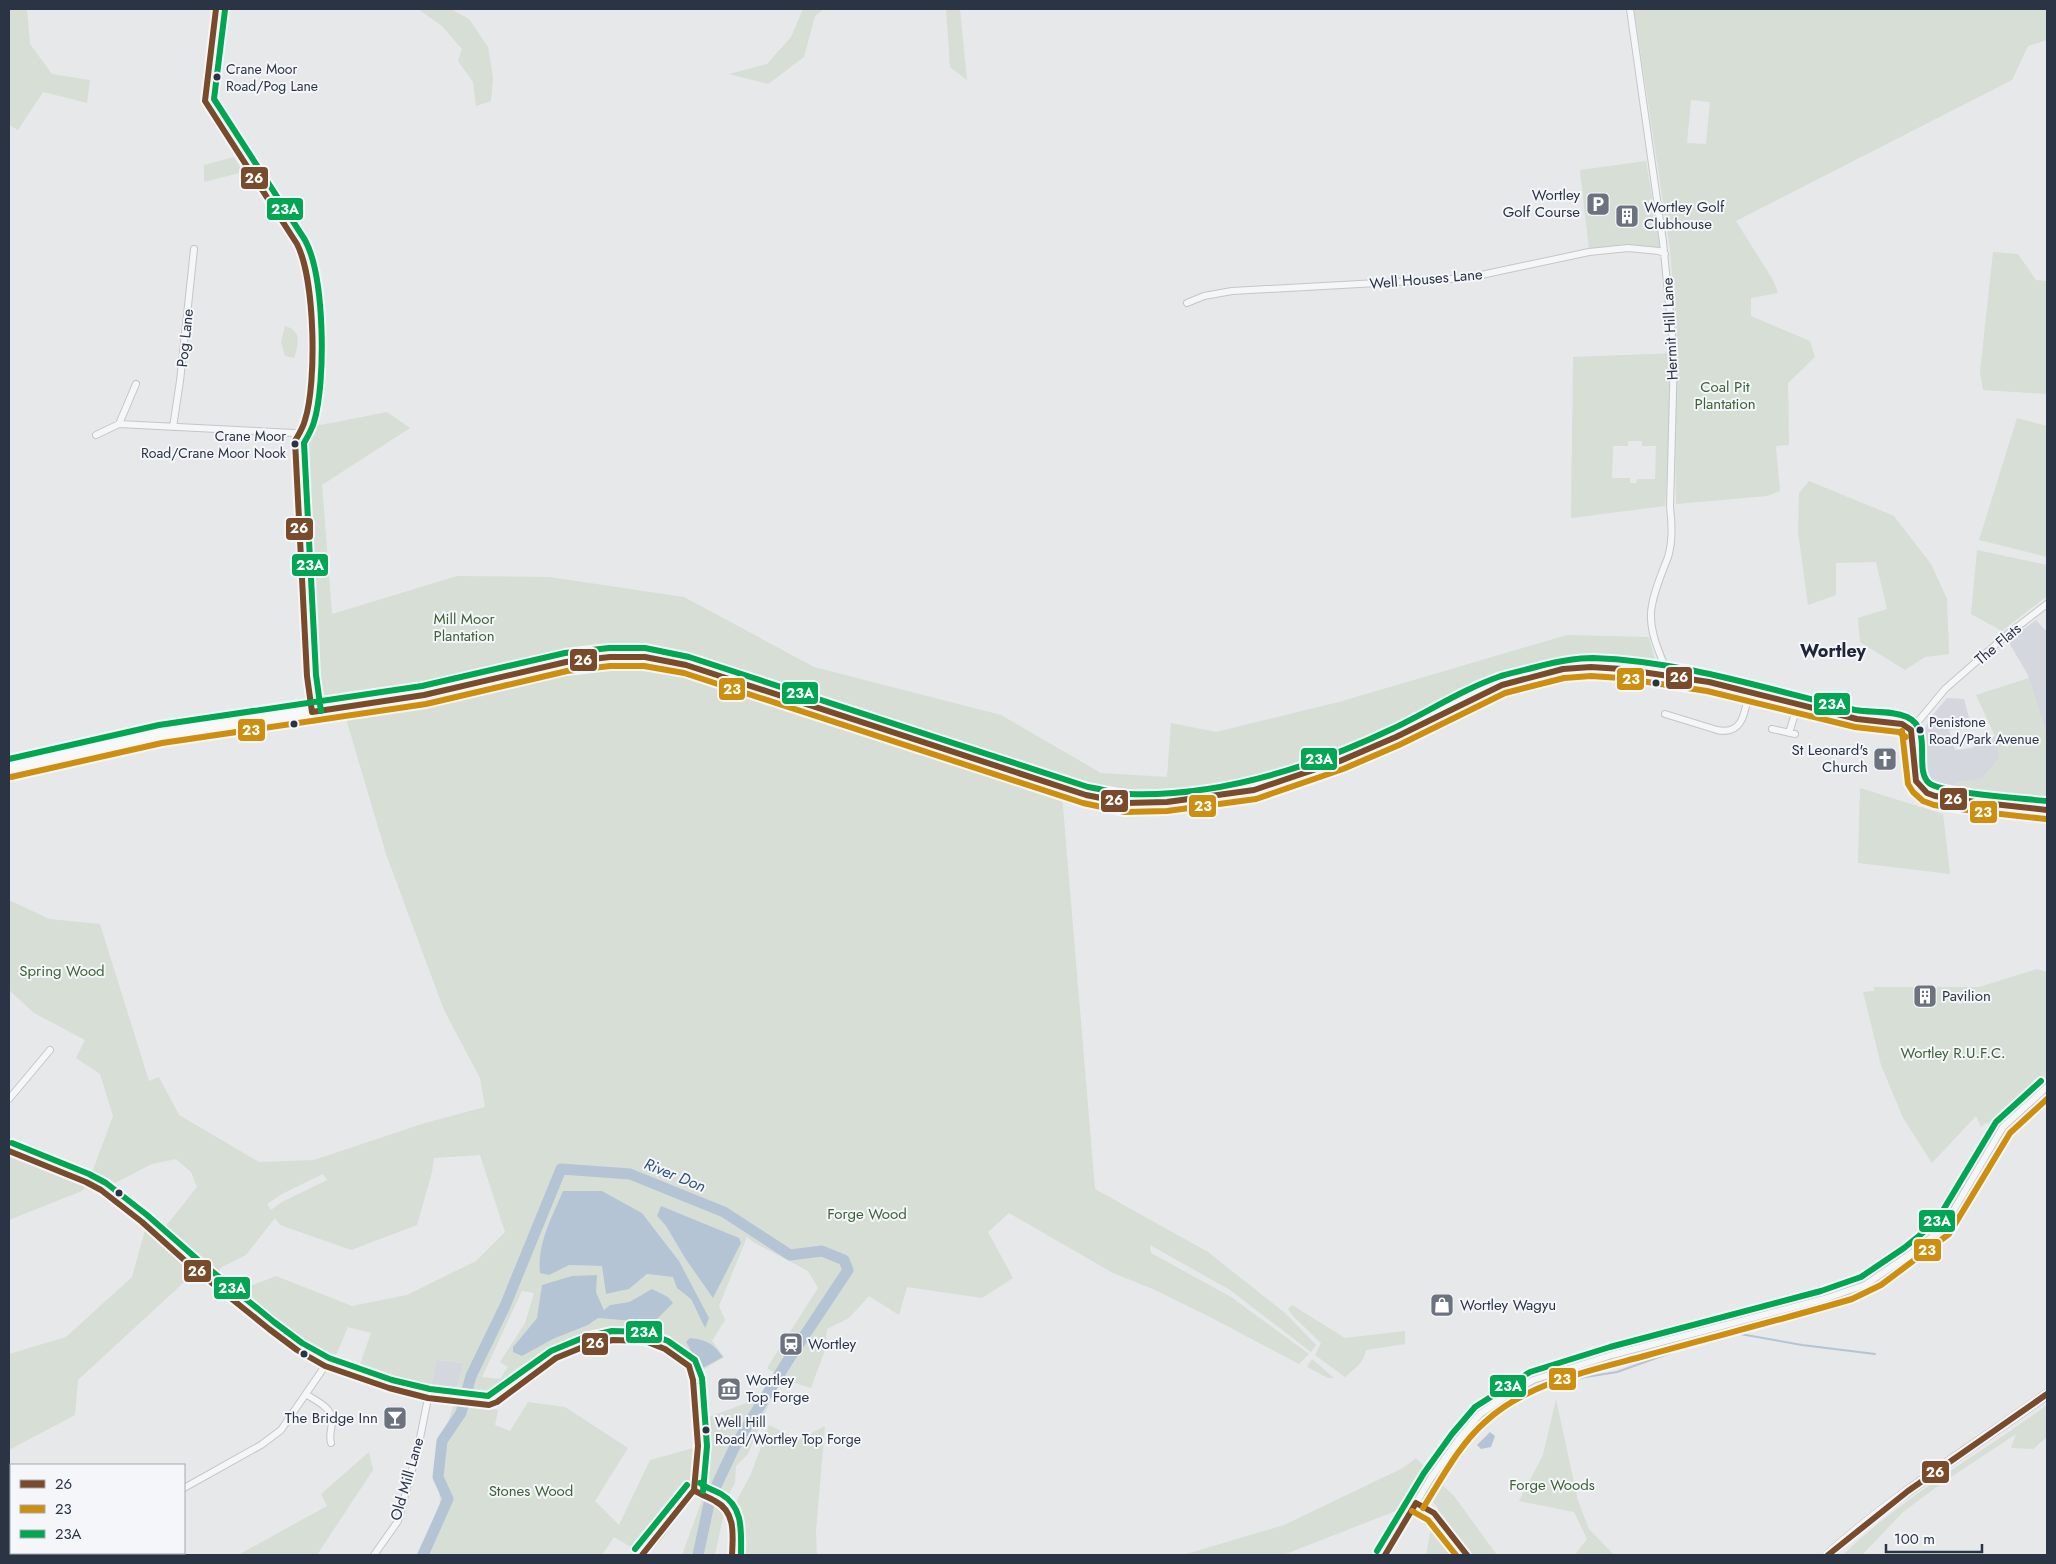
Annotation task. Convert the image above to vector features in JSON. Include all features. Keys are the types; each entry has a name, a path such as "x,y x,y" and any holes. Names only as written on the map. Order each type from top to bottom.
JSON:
{"highway":[{"path":"9,768 160,734 424,694 566,662 610,657 645,657 686,665 1086,795 1126,803 1167,802 1246,791 1289,780 1340,762 1396,737 1482,693 1537,674 1563,668 1591,667 1622,669 1669,676 1749,691 1857,719 1902,724 1911,730 1916,781 1927,793 1975,802 2047,810"},
{"path":"1828,1555 1858,1528 1914,1485 2047,1394"}],"street":[{"path":"216,9 204,101 296,241 300,248 307,276 311,321 311,378 306,418 295,441 307,676 312,712"},
{"name":"Hermit Hill Lane","path":"1630,9 1665,254 1674,354 1670,507 1672,527 1669,555 1659,578 1651,615 1658,652 1669,676"},
{"name":"Well Houses Lane","path":"1187,303 1204,296 1232,291 1316,285 1375,285 1468,278 1589,252 1628,248 1659,251 1665,254"},
{"name":"Pog Lane","path":"173,427 180,381 194,249"},
{"path":"119,424 136,384"},
{"path":"96,435 119,424 294,433 298,435"},
{"name":"The Flats","path":"1911,730 1949,685 2008,634 2047,604"},
{"path":"1665,714 1725,732 1742,722 1749,691"},
{"path":"1772,729 1792,733 1798,704"},
{"path":"9,1099 50,1050"},
{"path":"1385,1555 1437,1470 1470,1425 1480,1414 1516,1388 1533,1380 1612,1355 1850,1291 1876,1278 1943,1228 2003,1127 2047,1087"},
{"path":"9,1151 86,1182 101,1190 142,1222 191,1266 297,1350 325,1366 389,1388 428,1398 489,1404 497,1402 556,1358 588,1346 613,1340 645,1341 665,1349 690,1369 697,1409 698,1446 694,1490 642,1555"},
{"path":"185,1487 274,1436 281,1430 325,1366"},
{"path":"306,1395 330,1412 332,1419 331,1445"},
{"name":"Old Mill Lane","path":"374,1555 398,1521 418,1448 428,1398"},
{"path":"694,1490 725,1507 733,1524 732,1555"},
{"path":"1416,1503 1434,1513 1466,1555"}],"shaded area":[{"path":"2036,620 2047,632 2047,737 2028,675 2008,641"},
{"path":"1947,698 1964,699 1971,725 1949,730 1955,750 1972,748 1981,739 1995,736 2000,757 1982,779 1958,782 1948,793 1934,790 1920,780 1917,747 1931,717"},
{"path":"436,1360 464,1363 455,1396 430,1393"}],"green space":[{"path":"9,9 27,9 30,44 52,74 90,80 87,103 43,92 18,130 9,125"},
{"path":"418,9 451,9 469,19 488,47 493,78 491,101 476,106 473,82 458,61 462,49 442,26"},
{"path":"803,9 824,9 815,16 804,57 768,84 729,74 767,64 791,37"},
{"path":"946,9 960,9 967,80 950,67"},
{"name":"Coal Pit Plantation","path":"1634,9 2047,9 2047,40 2028,46 2012,80 1736,221 1773,280 1778,293 1751,298 1751,316 1810,341 1815,357 1788,383 1789,445 1776,446 1780,491 1767,496 1676,504 1675,434 1670,433 1665,506 1571,518 1573,357 1678,353 1670,249","holes":["1691,100 1710,102 1706,144 1687,143","1628,441 1642,441 1642,446 1656,446 1655,479 1637,479 1636,483 1630,483 1630,478 1612,478 1613,446 1628,446"]},
{"path":"234,157 243,172 204,182 204,165"},
{"path":"1646,161 1660,244 1658,248 1589,250 1580,170"},
{"path":"1993,252 2018,254 2036,280 2047,281 2047,394 1983,390 1980,372"},
{"path":"285,326 295,331 297,335 298,343 294,358 285,356 281,342"},
{"name":"Mill Moor Plantation","path":"387,412 410,428 322,485 332,614 457,576 549,577 684,597 814,667 1001,715 1101,773 1167,777 1171,723 1216,732 1339,702 1567,635 1649,637 1655,660 1654,666 1610,661 1559,664 1478,688 1337,755 1276,777 1220,791 1165,798 1086,790 896,727 891,721 843,706 835,709 721,670 667,655 635,651 601,651 569,656 561,654 503,667 496,673 317,703 312,698 299,441 310,422 321,425"},
{"path":"2017,418 2047,426 2047,557 1979,540"},
{"path":"1809,481 1894,516 1931,564 1947,599 1949,654 1925,657 1905,670 1860,642 1858,618 1887,609 1876,562 1836,563 1836,595 1808,605 1798,532 1799,493"},
{"path":"1977,550 2047,565 2047,596 2002,631 1971,614"},
{"path":"609,662 642,663 685,671 804,712 1058,789 1062,795 1095,1189 1208,1252 1285,1313 1316,1345 1311,1352 1230,1290 1150,1245 1151,1253 1231,1297 1309,1354 1299,1364 1153,1289 1113,1273 1009,1213 988,1232 1013,1278 982,1298 907,1287 899,1315 869,1296 849,1318 827,1329 825,1350 811,1388 786,1380 767,1368 818,1288 808,1271 747,1237 719,1306 725,1320 712,1341 724,1357 698,1373 692,1364 670,1347 658,1341 640,1336 601,1338 553,1354 488,1401 455,1396 464,1363 436,1360 430,1393 359,1367 371,1333 348,1327 334,1360 308,1345 237,1291 276,1276 352,1306 407,1295 476,1261 505,1232 480,1155 434,1158 432,1172 417,1225 351,1250 280,1225 275,1218 246,1255 222,1267 215,1273 162,1231 197,1187 191,1172 176,1159 152,1164 107,1187 90,1178 113,1116 100,1074 76,1058 85,1040 34,1013 9,990 9,900 49,919 100,924 149,1081 159,1077 179,1115 259,1162 314,1160 425,1123 485,1107 480,1078 444,1010 386,854 345,715","holes":["323,1174 327,1180 282,1202 271,1210 267,1204 282,1194","602,1191 642,1213 679,1261 698,1316 691,1299 678,1288 674,1277 647,1274 629,1289 606,1294 603,1266 569,1265","657,1216 741,1243 685,1258 666,1226","522,1291 534,1293 525,1323 500,1362 508,1367 500,1379 482,1377","596,1292 605,1311 610,1305 629,1302 642,1294 644,1322 598,1318 588,1325 553,1339 522,1356 513,1347 537,1318","686,1342 723,1357 701,1369"]},
{"path":"2029,678 2047,737 2047,804 1948,793 1958,782 1982,779 2000,757 1995,736 1976,695"},
{"path":"1860,788 1943,814 1950,874 1858,863"},
{"name":"Wortley R.U.F.C.","path":"2037,969 2047,972 2047,1081 2006,1117 1994,1133 1987,1122 1981,1127 1976,1116 1932,1163 1903,1118 1881,1065 1863,992 1874,991 1874,987 1979,987"},
{"path":"9,1154 86,1186 82,1191 9,1220"},
{"path":"145,1230 195,1272 78,1380 75,1415 9,1450 9,1354 66,1337 132,1277"},
{"path":"1292,1305 1345,1338 1405,1331 1405,1344 1366,1350 1361,1362 1345,1377 1315,1355 1321,1343 1293,1316 1288,1309"},
{"path":"1312,1359 1334,1378 1328,1378 1307,1367"},
{"name":"Stones Wood","path":"757,1399 769,1404 748,1454 736,1466 735,1483 724,1503 718,1497 700,1490 697,1485 686,1492 636,1550 614,1537 602,1555 416,1555 440,1507 438,1452 454,1404 498,1410 495,1425 510,1431 528,1402 565,1407 628,1448 595,1501 619,1525 650,1460 701,1446 701,1420"},
{"name":"Forge Woods","path":"1556,1399 1578,1501 1589,1529 1614,1555 1575,1555 1587,1539 1574,1512 1519,1501 1543,1455"},
{"path":"2047,1405 2047,1437 2033,1449 2011,1448 2016,1434 1942,1483 1903,1512 1862,1555 1843,1555 1866,1533 1916,1494"},
{"path":"769,1425 799,1440 825,1426 816,1531 817,1555 737,1555 738,1526 732,1509 751,1474"},
{"path":"369,1452 373,1470 317,1555 238,1555 327,1506 321,1494"},
{"path":"1416,1458 1430,1473 1411,1505 1283,1555 1183,1555 1284,1525 1403,1468"},
{"path":"1436,1479 1454,1496 1497,1555 1426,1555 1433,1519 1438,1508 1426,1493"},
{"path":"702,1500 718,1506 724,1513 715,1555 682,1555"}],"water":[{"path":"563,1191 602,1191 642,1213 679,1261 709,1318 705,1328 691,1299 677,1288 673,1277 647,1274 629,1289 606,1294 602,1266 569,1265 549,1275 540,1273 543,1241"},
{"path":"661,1206 739,1238 741,1243 713,1298 685,1258 666,1226 657,1216"},
{"path":"597,1275 596,1292 604,1310 610,1305 629,1302 652,1289 668,1297 673,1303 657,1319 644,1322 598,1318 588,1325 553,1339 522,1356 513,1352 513,1347 537,1318 542,1285 572,1276"},
{"path":"690,1338 709,1343 723,1357 701,1369 686,1342"},
{"path":"1490,1432 1495,1436 1491,1447 1481,1449 1477,1445"}],"waterway":[{"name":"River Don","path":"423,1555 448,1499 438,1477 442,1441 461,1413 471,1376 505,1306 561,1169 630,1174 724,1212 790,1255 822,1251 844,1260 848,1270 787,1362 735,1446 710,1499 698,1555"},
{"path":"1561,1381 1617,1372 1729,1332 1802,1345 1875,1354"}],"transit line":[{"name":"26","path":"216,9 205,101 297,244 308,281 312,331 311,381 305,420 295,441 307,676 312,712"},
{"name":"23A","path":"225,10 214,99 305,240 312,257 317,278 322,330 322,357 318,404 314,422 304,443 316,675 321,711"},
{"name":"23A","path":"9,759 159,725 422,686 565,653 609,648 645,648 689,657 1088,787 1124,794 1163,794 1231,785 1297,767 1361,743 1487,681 1557,662 1593,658 1627,660 1693,670 1855,710 1888,712 1901,715 1915,723 1920,730 1923,768 1929,783 1936,787 1966,793 2047,801"},
{"name":"26","path":"312,712 424,695 566,662 610,657 645,657 686,665 1086,795 1126,803 1167,802 1254,790 1340,761 1396,737 1502,685 1563,669 1591,667 1622,669 1709,682 1857,719 1902,724 1911,730"},
{"name":"23","path":"11,777 162,743 426,704 567,671 610,666 644,666 684,673 1083,803 1125,812 1167,811 1256,799 1343,769 1399,745 1505,693 1564,678 1591,676 1621,678 1707,691 1855,727 1899,732 1906,737"},
{"name":"26","path":"1911,730 1916,781 1927,793 1975,802 2047,810"},
{"name":"23","path":"1902,731 1908,784 1913,792 1923,801 1934,805 1974,811 2046,819"},
{"name":"23A","path":"1377,1551 1424,1473 1452,1434 1475,1407 1530,1372 1610,1347 1821,1291 1861,1277 1904,1248 1936,1222 1996,1122 2041,1081"},
{"name":"23","path":"1423,1508 1451,1462 1476,1431 1502,1408 1541,1387 1584,1372 1852,1299 1881,1285 1949,1234 2010,1133 2047,1099"},
{"name":"23A","path":"12,1143 89,1174 106,1183 302,1343 329,1358 392,1380 430,1389 488,1396 551,1351 585,1337 612,1331 645,1332 668,1341 695,1360 702,1378 707,1446 703,1491"},
{"name":"26","path":"9,1151 86,1182 101,1190 142,1222 191,1266 297,1350 325,1366 389,1388 428,1398 489,1405 497,1402 556,1358 588,1345 613,1340 645,1341 665,1349 689,1366 693,1380 698,1446 694,1490"},
{"name":"26","path":"1828,1555 1908,1491 2047,1394"},
{"name":"23A","path":"700,1483 721,1494 734,1506 740,1521 741,1555"},
{"name":"23A","path":"635,1549 687,1485"},
{"name":"26","path":"694,1490 715,1501 727,1511 732,1525 732,1555"},
{"name":"26","path":"642,1555 694,1490"},
{"name":"26","path":"1416,1503 1434,1513 1467,1555"},
{"name":"26","path":"1385,1555 1416,1503"},
{"name":"23","path":"1412,1511 1428,1520 1456,1555"}],"place":[{"name":"Crane Moor Road/Pog Lane","path":"217,77"},
{"name":"Wortley Golf Course","path":"1598,204"},
{"name":"Wortley Golf Clubhouse","path":"1627,216"},
{"name":"Crane Moor Road/Crane Moor Nook","path":"295,444"},
{"name":"Penistone Road/Park Avenue","path":"1920,730"},
{"name":"St Leonard's Church","path":"1885,759"},
{"name":"Pavilion","path":"1925,996"},
{"name":"Wortley Wagyu","path":"1442,1305"},
{"name":"Wortley","path":"791,1344"},
{"name":"Wortley Top Forge","path":"729,1389"},
{"name":"The Bridge Inn","path":"395,1418"},
{"name":"Well Hill Road/Wortley Top Forge","path":"706,1430"}],"district":[{"name":"Wortley","path":"1833,651"}],"park label":[{"name":"Spring Wood","path":"62,971"},
{"name":"Forge Wood","path":"867,1214"}]}
